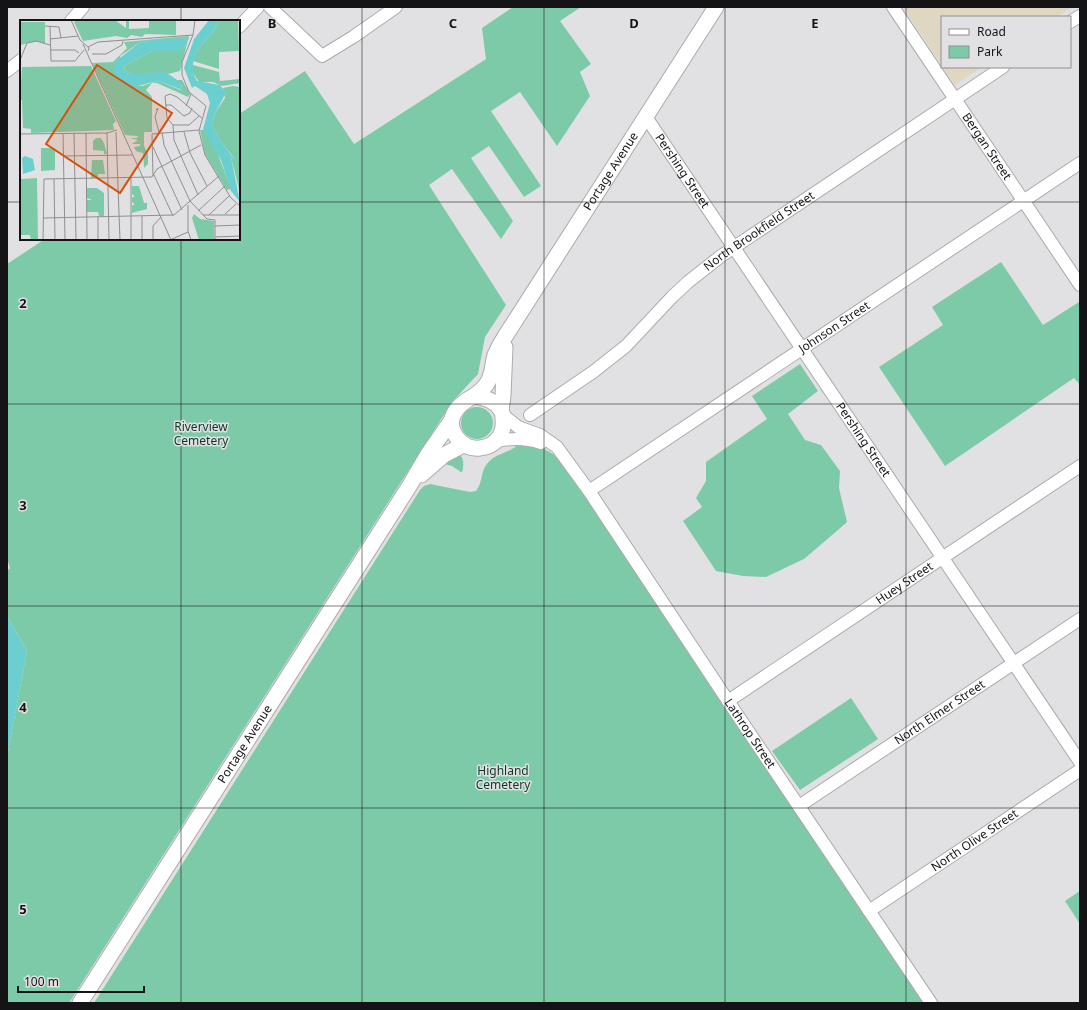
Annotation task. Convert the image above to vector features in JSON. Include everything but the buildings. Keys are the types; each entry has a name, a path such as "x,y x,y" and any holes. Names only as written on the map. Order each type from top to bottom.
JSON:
{"main road":[{"name":"Portage Avenue","path":"474,396 487,383 491,375 496,353 506,335 716,7"},
{"name":"Portage Avenue","path":"502,412 503,365 506,335"},
{"path":"474,396 486,399 496,405 502,412 504,428 501,435 497,441 487,447 470,448 464,445 457,438 452,429 451,421 457,408 461,403 474,396"},
{"name":"Portage Avenue","path":"80,1003 410,485 428,454 451,421"},
{"name":"Portage Avenue","path":"410,485 444,455 464,445"}],"street":[{"path":"72,20 83,7"},
{"path":"240,26 258,7"},
{"path":"270,7 322,56 353,37 396,7"},
{"name":"Bergan Street","path":"893,7 1080,285"},
{"path":"1071,21 1080,16"},
{"path":"7,71 20,61"},
{"name":"North Brookfield Street","path":"530,415 593,372 621,350 642,330 672,297 704,269 734,247 1002,68"},
{"name":"Pershing Street","path":"646,117 1080,762"},
{"name":"Johnson Street","path":"590,491 1080,163"},
{"name":"Lathrop Street","path":"502,412 518,427 540,436 557,447 590,491 728,701 931,1003"},
{"name":"Lathrop Street","path":"497,441 517,438 528,439 540,443 556,452 570,464"},
{"name":"Huey Street","path":"728,701 1080,466"},
{"name":"North Elmer Street","path":"799,806 1080,619"},
{"name":"North Olive Street","path":"869,911 1080,770"}],"shaded area":[{"path":"903,7 1072,7 1058,16 941,16 941,64"},
{"path":"944,68 980,68 955,85"}],"green space":[{"name":"Riverview Cemetery","path":"513,7 581,7 560,21 591,64 580,72 590,96 557,146 520,92 491,111 541,186 524,197 489,146 471,158 513,221 501,239 452,169 429,185 506,305 485,337 478,374 452,402 69,1003 7,1003 7,757 27,651 7,616 7,571 10,568 7,558 7,264 43,240 240,240 240,113 305,71 354,144 486,59 482,28"},
{"path":"1001,262 1043,325 1079,302 1080,303 1080,385 1074,378 945,466 879,367 943,325 932,307"},
{"path":"800,364 818,391 788,414 805,440 821,445 840,471 839,488 847,522 804,559 766,577 743,576 716,571 683,521 702,507 696,498 706,481 706,462 767,419 752,396"},
{"path":"474,407 480,407 490,414 493,423 492,429 486,436 480,439 474,439 464,432 461,426 461,420 468,410"},
{"name":"Highland Cemetery","path":"519,442 539,446 553,454 565,466 924,1003 94,1003 420,490 424,486 430,484 470,492 476,491 479,487 483,471 488,462 515,447"},
{"path":"460,455 463,463 462,472 445,464 444,461"},
{"path":"851,698 878,739 800,790 772,751"},
{"path":"1080,891 1080,924 1065,901"}],"water":[{"path":"7,616 27,651 7,757"}]}
